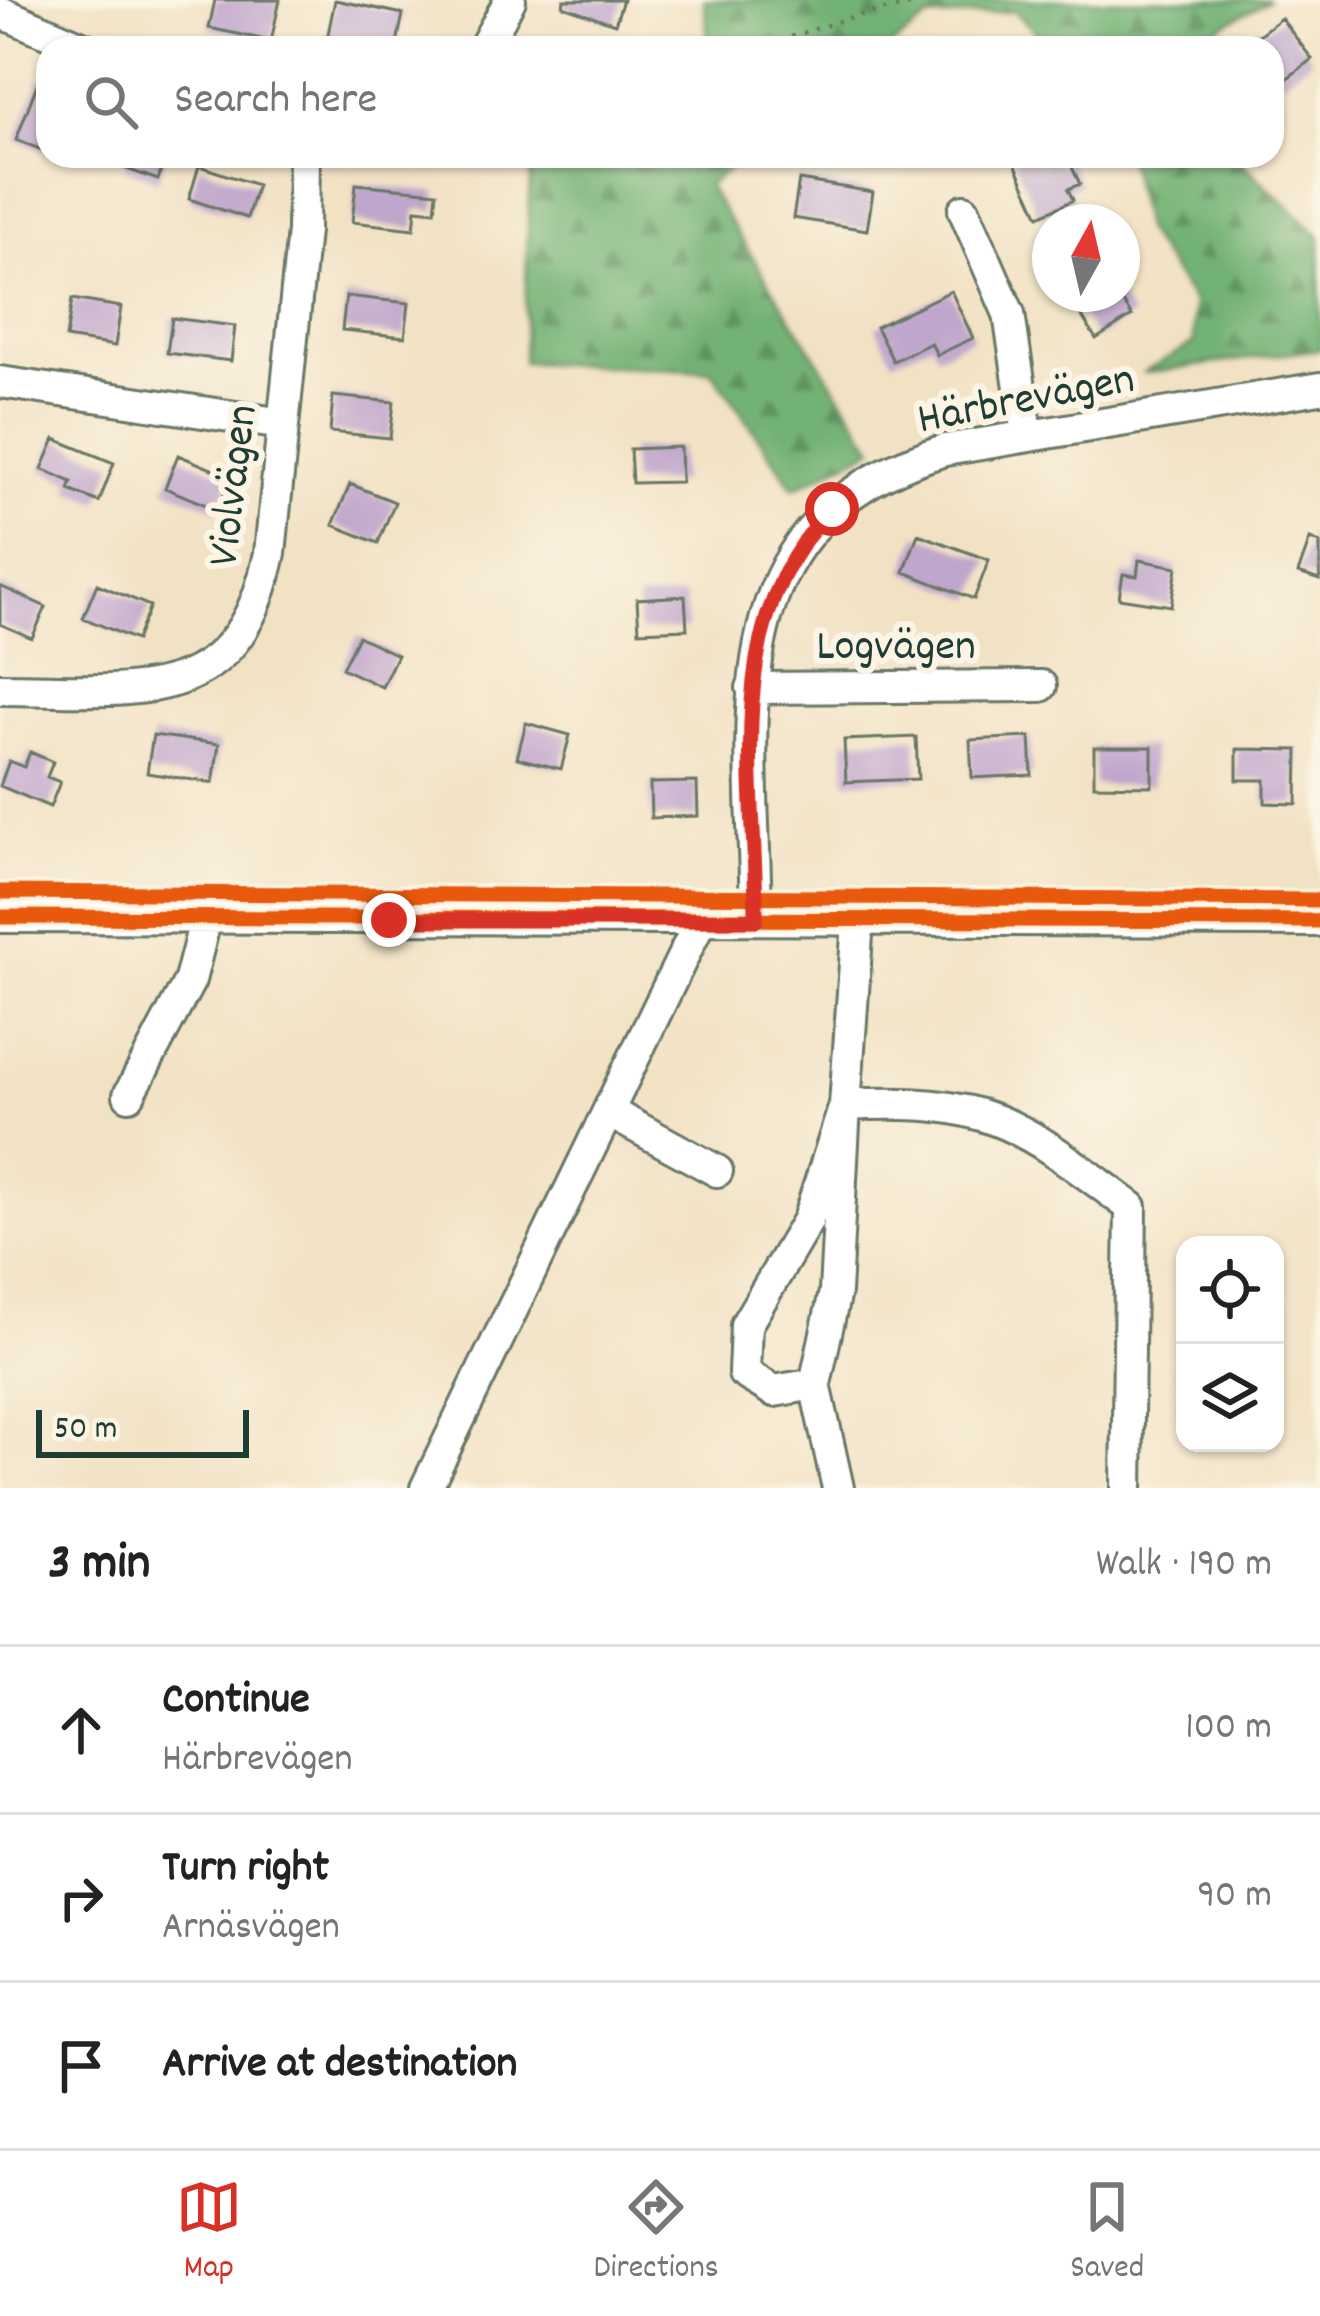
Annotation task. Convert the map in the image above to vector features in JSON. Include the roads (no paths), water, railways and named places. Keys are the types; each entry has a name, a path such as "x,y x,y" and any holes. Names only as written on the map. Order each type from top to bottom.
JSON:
{"street":[{"path":"490,36 509,0"},
{"path":"0,12 56,36"},
{"name":"Violvägen","path":"0,689 163,686 216,662 238,640 265,581 303,231 304,168"},
{"path":"964,210 1009,314 1027,434"},
{"path":"0,382 283,424"},
{"name":"Härbrevägen","path":"756,920 752,688 760,625 775,586 806,535 832,509 850,493 916,459 1027,434 1320,388"},
{"name":"Logvägen","path":"752,688 1041,686"},
{"path":"0,916 1320,921"},
{"path":"129,1095 190,980 206,917"},
{"path":"426,1488 701,920"},
{"path":"838,1488 815,1384 835,1292 858,921"},
{"path":"844,1106 910,1102 974,1109 1040,1140 1131,1208 1127,1488"},
{"path":"815,1384 774,1390 744,1373 746,1325 808,1220 844,1106"},
{"path":"609,1112 717,1171"}]}
